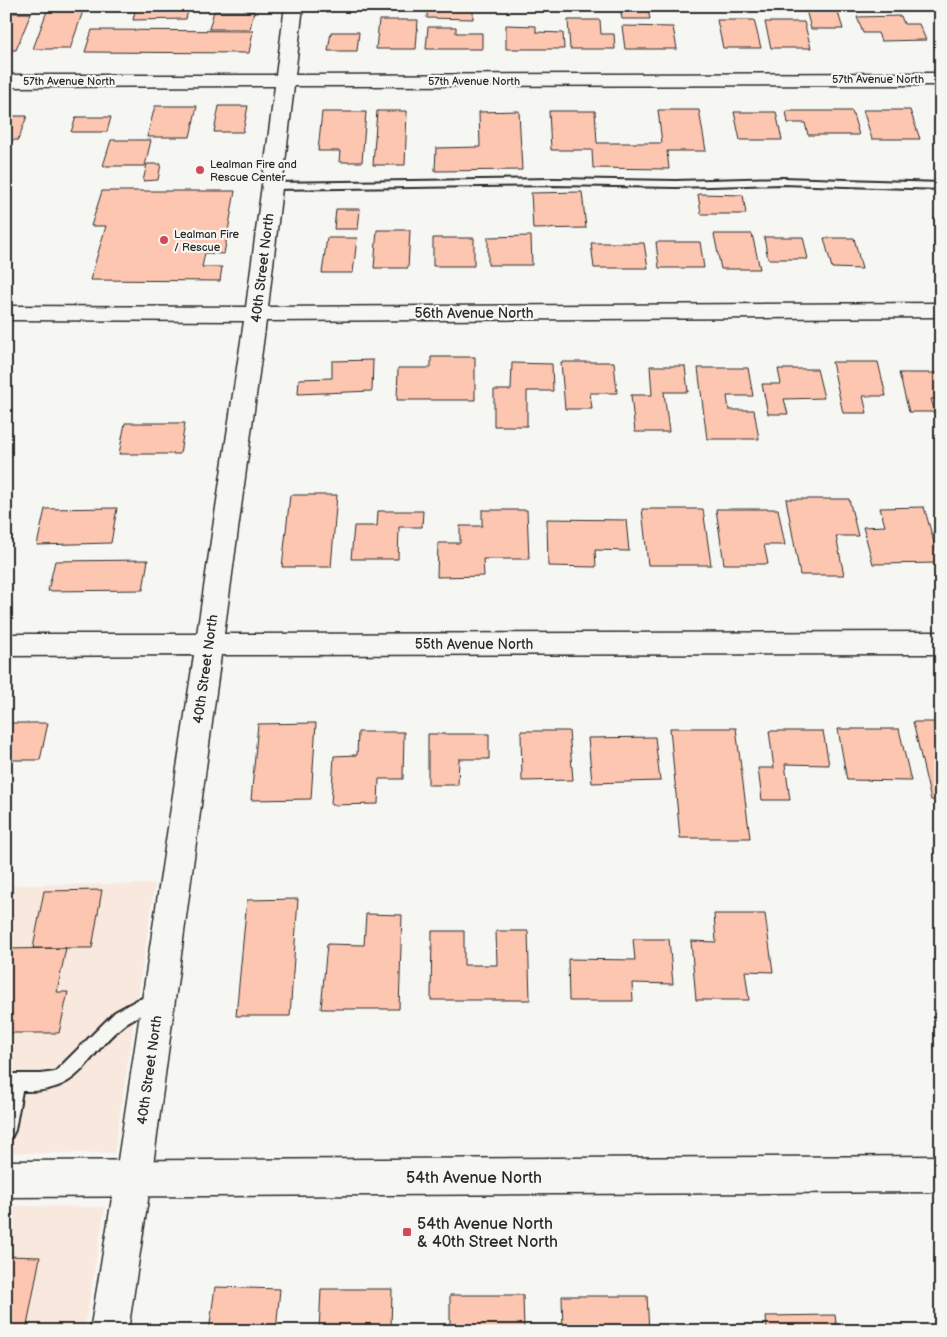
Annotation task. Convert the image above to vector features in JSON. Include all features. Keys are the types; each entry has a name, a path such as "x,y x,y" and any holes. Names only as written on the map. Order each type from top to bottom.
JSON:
{"street":[{"name":"40th Street North","path":"109,1331 159,1001 256,314 294,6"},
{"name":"57th Avenue North","path":"6,81 285,82 941,79"},
{"name":"56th Avenue North","path":"6,313 256,314 941,310"},
{"name":"55th Avenue North","path":"6,645 941,643"},
{"name":"54th Avenue North","path":"6,1179 133,1180 941,1174"}],"lane":[{"path":"272,186 554,182 676,184 782,181 941,186"},
{"path":"6,1130 10,1082 48,1081 61,1078 117,1019 137,1006 159,1001"}],"shaded area":[{"path":"155,884 114,1153 6,1153 6,885"},
{"path":"6,1206 105,1207 84,1331 6,1331"}],"building":[{"path":"119,6 189,6 186,19 133,20 135,11 118,11"},
{"path":"428,6 473,6 473,19 427,18"},
{"path":"620,6 647,6 650,19 622,19"},
{"path":"805,6 836,6 843,29 811,29"},
{"path":"47,11 83,11 70,49 33,49"},
{"path":"214,11 254,11 250,29 209,29"},
{"path":"6,13 31,13 16,50 6,50"},
{"path":"901,16 904,24 919,24 926,40 881,41 878,33 863,33 857,17"},
{"path":"379,20 418,20 416,49 376,49"},
{"path":"568,20 600,20 601,34 614,34 615,49 570,49"},
{"path":"717,20 754,20 761,48 723,48"},
{"path":"765,22 804,22 811,48 771,48"},
{"path":"506,25 536,26 536,32 563,33 564,49 506,49"},
{"path":"622,26 673,27 677,49 625,49"},
{"path":"428,27 456,27 456,33 482,33 482,49 426,49"},
{"path":"92,30 253,31 249,53 85,52"},
{"path":"331,32 359,32 357,51 328,51"},
{"path":"155,106 197,106 190,137 147,137"},
{"path":"219,106 248,106 243,132 214,132"},
{"path":"658,110 699,110 706,151 667,151 669,169 593,168 592,150 551,150 549,111 595,111 597,143 662,143"},
{"path":"863,110 910,110 920,139 872,139"},
{"path":"377,111 407,111 405,165 373,165"},
{"path":"519,111 522,170 435,171 436,148 480,147 479,112"},
{"path":"786,111 852,111 859,135 808,135 805,123 788,123"},
{"path":"322,112 366,112 362,162 339,162 340,151 318,151"},
{"path":"734,112 776,112 782,140 740,140"},
{"path":"6,116 27,116 18,140 6,140"},
{"path":"76,117 111,117 107,132 71,132"},
{"path":"111,140 151,140 145,166 103,166"},
{"path":"147,164 161,164 158,180 143,181"},
{"name":"Lealman Fire / Rescue","path":"102,191 235,191 224,254 205,253 202,267 222,267 220,281 90,280 106,226 91,226"},
{"path":"582,192 586,228 533,229 531,193"},
{"path":"698,194 743,195 746,214 701,214"},
{"path":"336,209 360,209 358,229 334,229"},
{"path":"934,218 941,218 941,239"},
{"path":"377,230 410,230 408,268 374,268"},
{"path":"714,234 752,234 760,269 721,269"},
{"path":"531,236 532,265 488,265 488,237"},
{"path":"764,237 803,237 808,259 768,259"},
{"path":"327,238 357,238 353,273 322,273"},
{"path":"433,238 474,238 474,266 433,266"},
{"path":"824,238 854,238 862,269 832,268"},
{"path":"656,242 700,242 704,268 659,268"},
{"path":"591,243 644,243 648,268 594,268"},
{"path":"431,357 475,357 475,400 397,400 398,368 431,368"},
{"path":"373,360 372,391 298,394 299,379 332,378 332,361"},
{"path":"561,362 614,362 617,393 590,393 592,409 565,409"},
{"path":"832,362 878,362 886,396 863,396 867,413 843,413"},
{"path":"512,363 552,364 553,391 527,391 527,426 494,426 494,390 511,390"},
{"path":"650,366 685,366 688,392 664,392 669,432 635,432 631,395 652,395"},
{"path":"698,368 748,368 753,396 727,396 729,410 754,410 759,439 707,439"},
{"path":"778,369 817,369 824,398 784,399 788,414 768,414 762,384 781,384"},
{"path":"899,373 941,373 941,399 931,399 935,412 909,412"},
{"path":"125,423 185,423 180,454 119,454"},
{"path":"290,495 337,495 331,567 282,567"},
{"path":"786,499 849,499 858,536 836,536 844,575 800,575"},
{"path":"924,507 940,563 873,564 863,527 885,526 880,508"},
{"path":"117,508 111,543 37,545 45,509"},
{"path":"642,509 703,509 711,565 648,565"},
{"path":"716,509 778,509 785,545 764,545 768,564 724,564"},
{"path":"482,510 527,510 529,559 483,559 484,576 437,577 438,543 460,543 460,526 482,526"},
{"path":"378,511 423,511 422,527 399,527 398,559 351,559 354,526 377,526"},
{"path":"547,519 626,520 629,551 595,550 596,567 548,566"},
{"path":"148,560 143,590 48,591 55,561"},
{"path":"913,722 941,722 941,801 931,800"},
{"path":"6,723 48,723 40,760 6,760"},
{"path":"316,723 311,799 251,800 258,724"},
{"path":"670,728 736,728 750,838 680,838"},
{"path":"838,729 899,729 911,781 847,780"},
{"path":"521,731 569,731 573,780 522,781"},
{"path":"769,731 823,731 829,765 785,764 790,800 762,800 758,768 774,768"},
{"path":"358,732 404,732 403,779 379,779 378,804 331,805 334,756 357,755"},
{"path":"428,734 489,734 489,759 459,759 458,785 428,785"},
{"path":"655,737 660,781 592,783 588,738"},
{"path":"102,890 92,948 33,948 44,891"},
{"path":"298,899 290,1016 236,1016 247,900"},
{"path":"366,914 402,915 399,1009 321,1009 327,944 364,945"},
{"path":"714,914 765,914 773,972 745,971 749,1000 696,1000 691,941 716,942"},
{"path":"432,931 464,931 464,965 497,965 496,931 528,931 530,1000 431,1000"},
{"path":"633,939 669,939 673,984 632,983 633,1001 569,1001 568,959 635,960"},
{"path":"66,948 57,992 68,992 59,1033 6,1033 6,949"},
{"path":"6,1256 40,1257 26,1331 6,1331"},
{"path":"215,1287 280,1289 276,1331 209,1331"},
{"path":"321,1289 392,1289 391,1331 319,1331"},
{"path":"450,1295 523,1295 524,1331 450,1331"},
{"path":"562,1296 647,1296 649,1331 563,1331"},
{"path":"835,1315 837,1331 767,1331 766,1316"}],"place":[{"name":"Lealman Fire and Rescue Center","path":"200,170"},
{"name":"Lealman Fire / Rescue","path":"164,240"},
{"name":"54th Avenue North & 40th Street North","path":"407,1232"}]}
